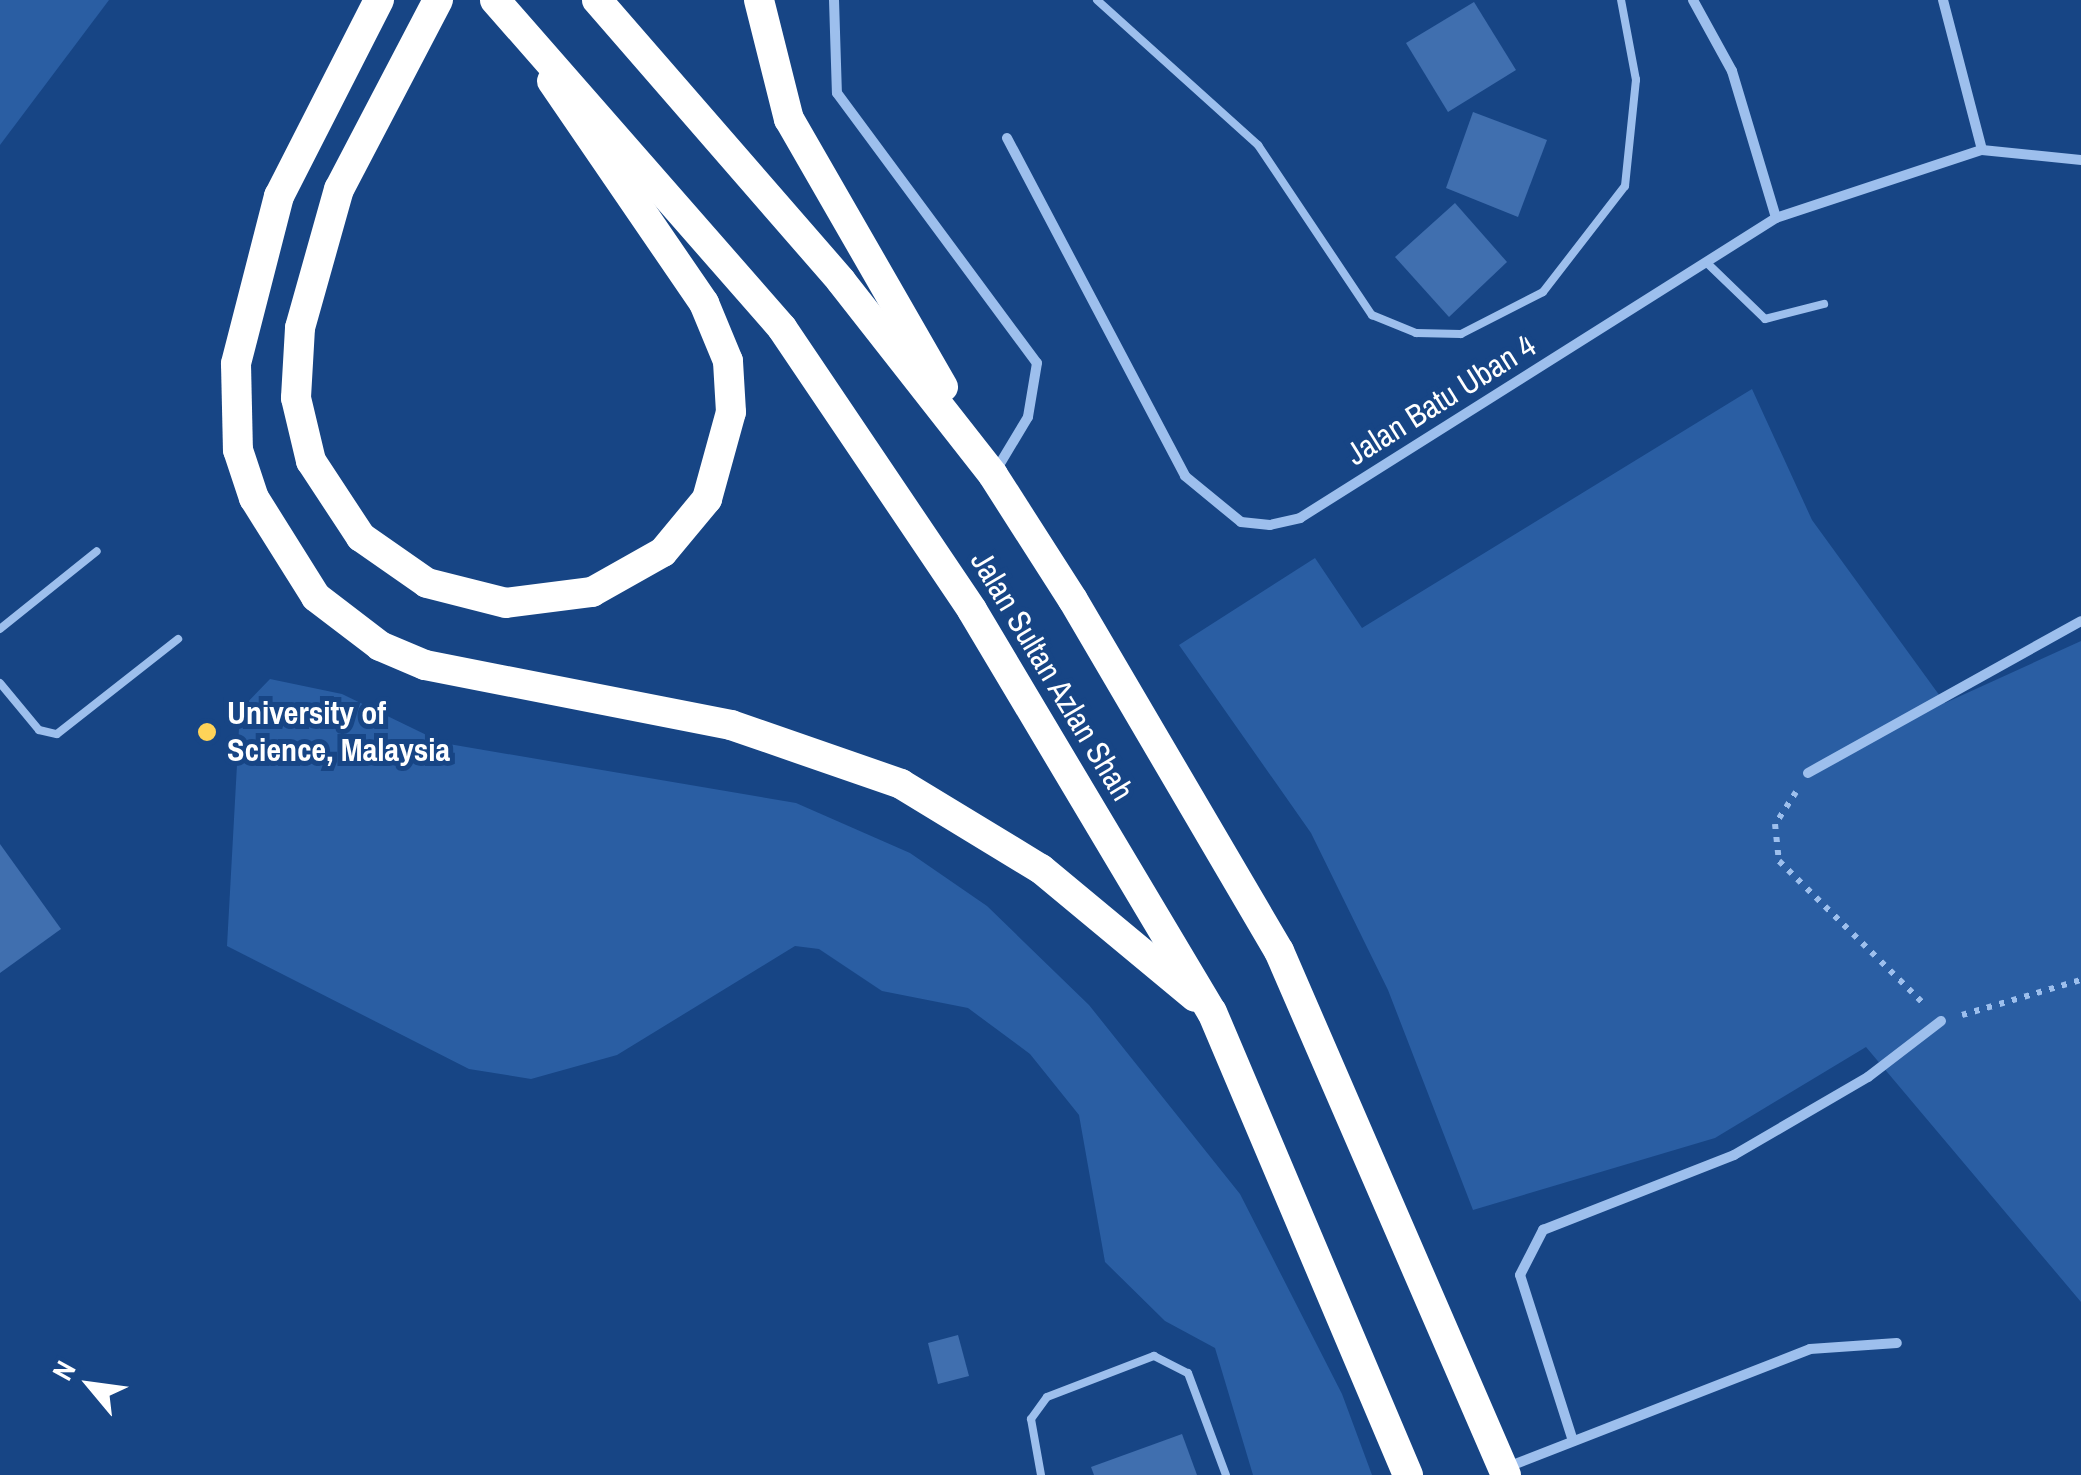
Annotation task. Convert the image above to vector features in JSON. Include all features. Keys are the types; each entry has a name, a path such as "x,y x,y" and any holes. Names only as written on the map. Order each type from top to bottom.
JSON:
{"highway":[{"path":"379,0 299,146 241,328 238,450 295,572 345,624 425,665 731,725 901,784 1042,868 1212,1012"},
{"path":"438,0 339,189 296,360 311,461 342,514 383,556 478,599 532,603 592,592 688,528 728,440 728,361 704,303 499,4"},
{"name":"Jalan Sultan Azlan Shah","path":"597,0 840,281 993,475 1279,952 1505,1472"},
{"path":"759,0 789,119 993,475"},
{"name":"Jalan Sultan Azlan Shah","path":"499,4 685,209 830,393 972,610 1212,1012 1408,1475"}],"street":[{"path":"834,0 837,93 1038,363 1028,417 993,475"},
{"path":"1694,0 1732,72 1776,218"},
{"path":"1943,0 1982,150"},
{"name":"Jalan Batu Uban 4","path":"1008,138 1185,476 1241,522 1300,518 1776,218 1982,150 2081,160"},
{"path":"1808,773 2081,621"},
{"path":"1573,1441 1522,1286 1524,1252 1542,1230 1734,1155 1868,1077 1941,1021"},
{"path":"1505,1472 1573,1441 1810,1349 1897,1343"}],"lane":[{"path":"1097,0 1258,145 1372,315 1416,333 1461,334 1543,292 1625,186 1636,80 1621,0"},
{"path":"1706,262 1765,319 1824,304"},
{"path":"0,629 96,551"},
{"path":"0,683 39,730 57,734 178,639"},
{"path":"1041,1475 1030,1419 1046,1397 1154,1356 1188,1373 1226,1475"}],"path":[{"path":"1808,773 1775,824 1779,861 1941,1021 2081,980"}],"shaded area":[{"path":"0,0 109,0 0,145"},
{"path":"1752,389 1812,520 1945,703 2081,641 2081,1302 1866,1047 1715,1138 1473,1210 1388,990 1311,833 1179,645 1315,558 1362,628"},
{"path":"270,679 342,694 443,743 796,803 910,853 987,906 1089,1005 1240,1194 1342,1394 1372,1475 1253,1475 1215,1348 1165,1321 1105,1262 1079,1115 1030,1054 968,1008 882,991 819,949 795,946 617,1055 531,1079 469,1069 227,946 240,710"}],"building":[{"path":"1474,2 1516,70 1448,112 1406,43"},
{"path":"1473,112 1547,140 1518,217 1446,188"},
{"path":"1455,203 1507,262 1449,317 1395,257"},
{"path":"0,844 61,929 0,973"},
{"path":"958,1335 969,1376 938,1384 928,1343"},
{"path":"1182,1434 1197,1475 1094,1475 1091,1467"}],"place":[{"name":"University of Science, Malaysia","path":"207,732"}]}
